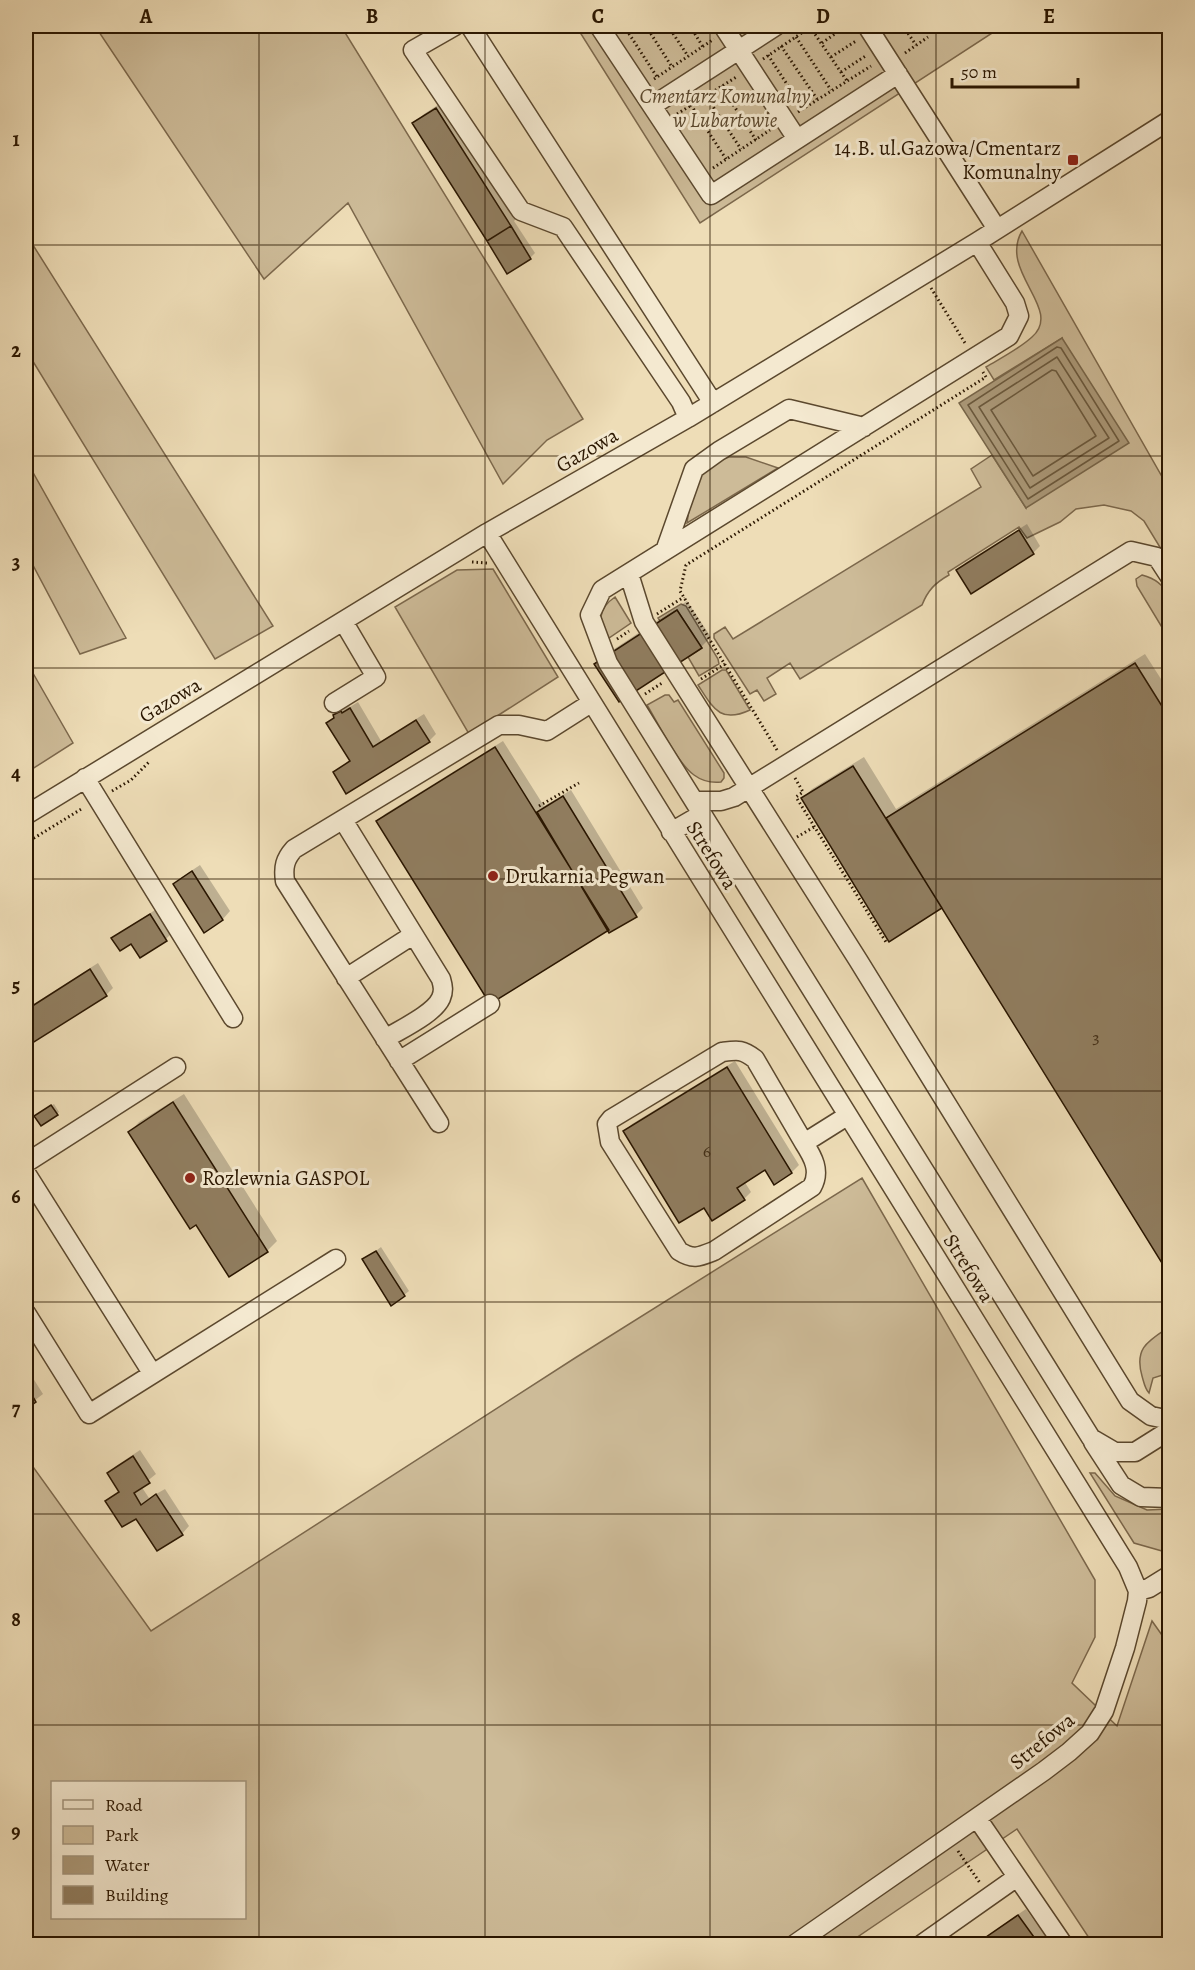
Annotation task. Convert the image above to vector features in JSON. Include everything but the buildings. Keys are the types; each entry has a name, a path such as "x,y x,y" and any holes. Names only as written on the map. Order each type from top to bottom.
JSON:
{"street":[{"path":"455,26 413,50 521,211 562,226 681,402 688,418"},
{"path":"470,26 712,403"},
{"path":"598,26 711,195 816,127 887,67"},
{"path":"652,106 773,28"},
{"path":"720,31 739,50 797,139"},
{"path":"861,33 887,67 997,229"},
{"name":"Gazowa","path":"26,815 488,533 688,418 1170,120"},
{"path":"976,242 1015,303 1018,316 1009,336 602,590 590,615 608,663 1121,1485 1141,1497 1170,1498"},
{"path":"665,551 694,470 719,451 789,409 864,427"},
{"name":"Strefowa","path":"488,533 591,703 1128,1567 1138,1591 1135,1610 1111,1693 1098,1723 1090,1733 1070,1752 795,1944"},
{"path":"671,832 698,807 734,797 1131,551 1157,557 1170,577"},
{"path":"629,574 644,622 750,787 1130,1401 1151,1416 1170,1420"},
{"path":"334,703 376,677 343,621"},
{"path":"439,1123 285,880 283,870 286,858 294,849 499,724 547,730 591,703"},
{"path":"85,778 233,1018"},
{"path":"343,820 441,979 443,989 441,999 430,1011 386,1039"},
{"path":"346,978 413,935"},
{"path":"399,1061 490,1004"},
{"path":"744,1051 755,1059 804,1143 814,1159 816,1168 817,1179 812,1187 714,1251 689,1257 679,1251 610,1142 607,1125 611,1119 722,1052 744,1051"},
{"path":"26,1163 176,1067"},
{"path":"804,1143 848,1116"},
{"path":"26,1173 152,1373"},
{"path":"26,1313 89,1414 336,1259"},
{"path":"1091,1438 1115,1452 1135,1452 1170,1430"},
{"path":"1138,1591 1149,1588 1170,1575"},
{"path":"977,1818 1063,1944"},
{"path":"922,1944 1017,1877"}],"path":[{"path":"624,26 657,77"},
{"path":"646,26 672,67"},
{"path":"668,26 688,56"},
{"path":"690,26 703,46"},
{"path":"810,26 847,81 887,67 928,37"},
{"path":"822,43 846,26"},
{"path":"903,26 916,45"},
{"path":"773,28 817,99"},
{"path":"640,88 703,46 720,31"},
{"path":"831,57 861,33"},
{"path":"796,36 832,90"},
{"path":"768,55 816,127"},
{"path":"841,72 867,55"},
{"path":"710,69 756,140"},
{"path":"706,96 741,149"},
{"path":"691,105 726,159"},
{"path":"886,942 796,797 803,792 680,591 686,565 986,377 923,274"},
{"path":"602,648 684,597"},
{"path":"539,806 579,783"},
{"path":"948,1838 990,1896"}],"green space":[{"path":"95,26 341,26 583,419 547,440 503,484 348,203 264,279"},
{"name":"Cmentarz Komunalny w Lubartowie","path":"576,26 1003,26 700,223"},
{"path":"1022,231 1169,489 1169,562 1144,521 1131,511 1104,505 1076,509 1060,522 1027,538 1019,527 948,572 949,575 929,591 922,605 800,679 790,663 767,678 776,694 764,701 757,690 750,694 714,638 714,634 725,627 733,639 981,487 971,469 992,455 1026,508 1062,338 994,380 986,367 1027,341 1040,326 1041,314 1037,302 1018,261 1017,246"},
{"path":"26,234 273,626 215,659 26,350"},
{"path":"729,457 746,457 778,468 687,523 693,492 700,477 711,465"},
{"path":"26,460 126,638 80,654 26,552"},
{"path":"493,569 558,677 469,734 395,607 457,570"},
{"path":"1142,575 1153,579 1166,591 1170,608 1169,639 1137,586 1136,579"},
{"path":"615,597 631,623 606,640 602,627 602,611"},
{"path":"681,604 686,606 718,659 719,664 699,676 688,657 702,648 677,610 660,621 658,618"},
{"path":"26,661 73,743 26,773"},
{"path":"722,670 726,670 750,710 740,714 724,714 708,701 698,685"},
{"path":"669,695 674,702 678,700 724,773 721,782 707,781 697,777 688,770 675,753 647,705"},
{"path":"862,1178 1095,1580 1095,1637 1072,1683 1117,1726 1152,1621 1169,1645 1169,1944 1093,1944 1017,1829 847,1944 26,1944 26,1457 151,1631 575,1358"},
{"path":"1169,1327 1169,1373 1153,1378 1149,1393 1146,1390 1140,1366 1141,1352 1149,1341"},
{"path":"1090,1473 1095,1473 1115,1496 1147,1510 1169,1509 1169,1553 1134,1543"}],"water":[{"path":"1062,338 1129,443 1026,508 959,403"}],"place":[{"name":"14.B. ul.Gazowa/Cmentarz Komunalny","path":"1073,160"},
{"name":"Drukarnia Pegwan","path":"493,876"},
{"name":"Rozlewnia GASPOL","path":"190,1178"}]}
